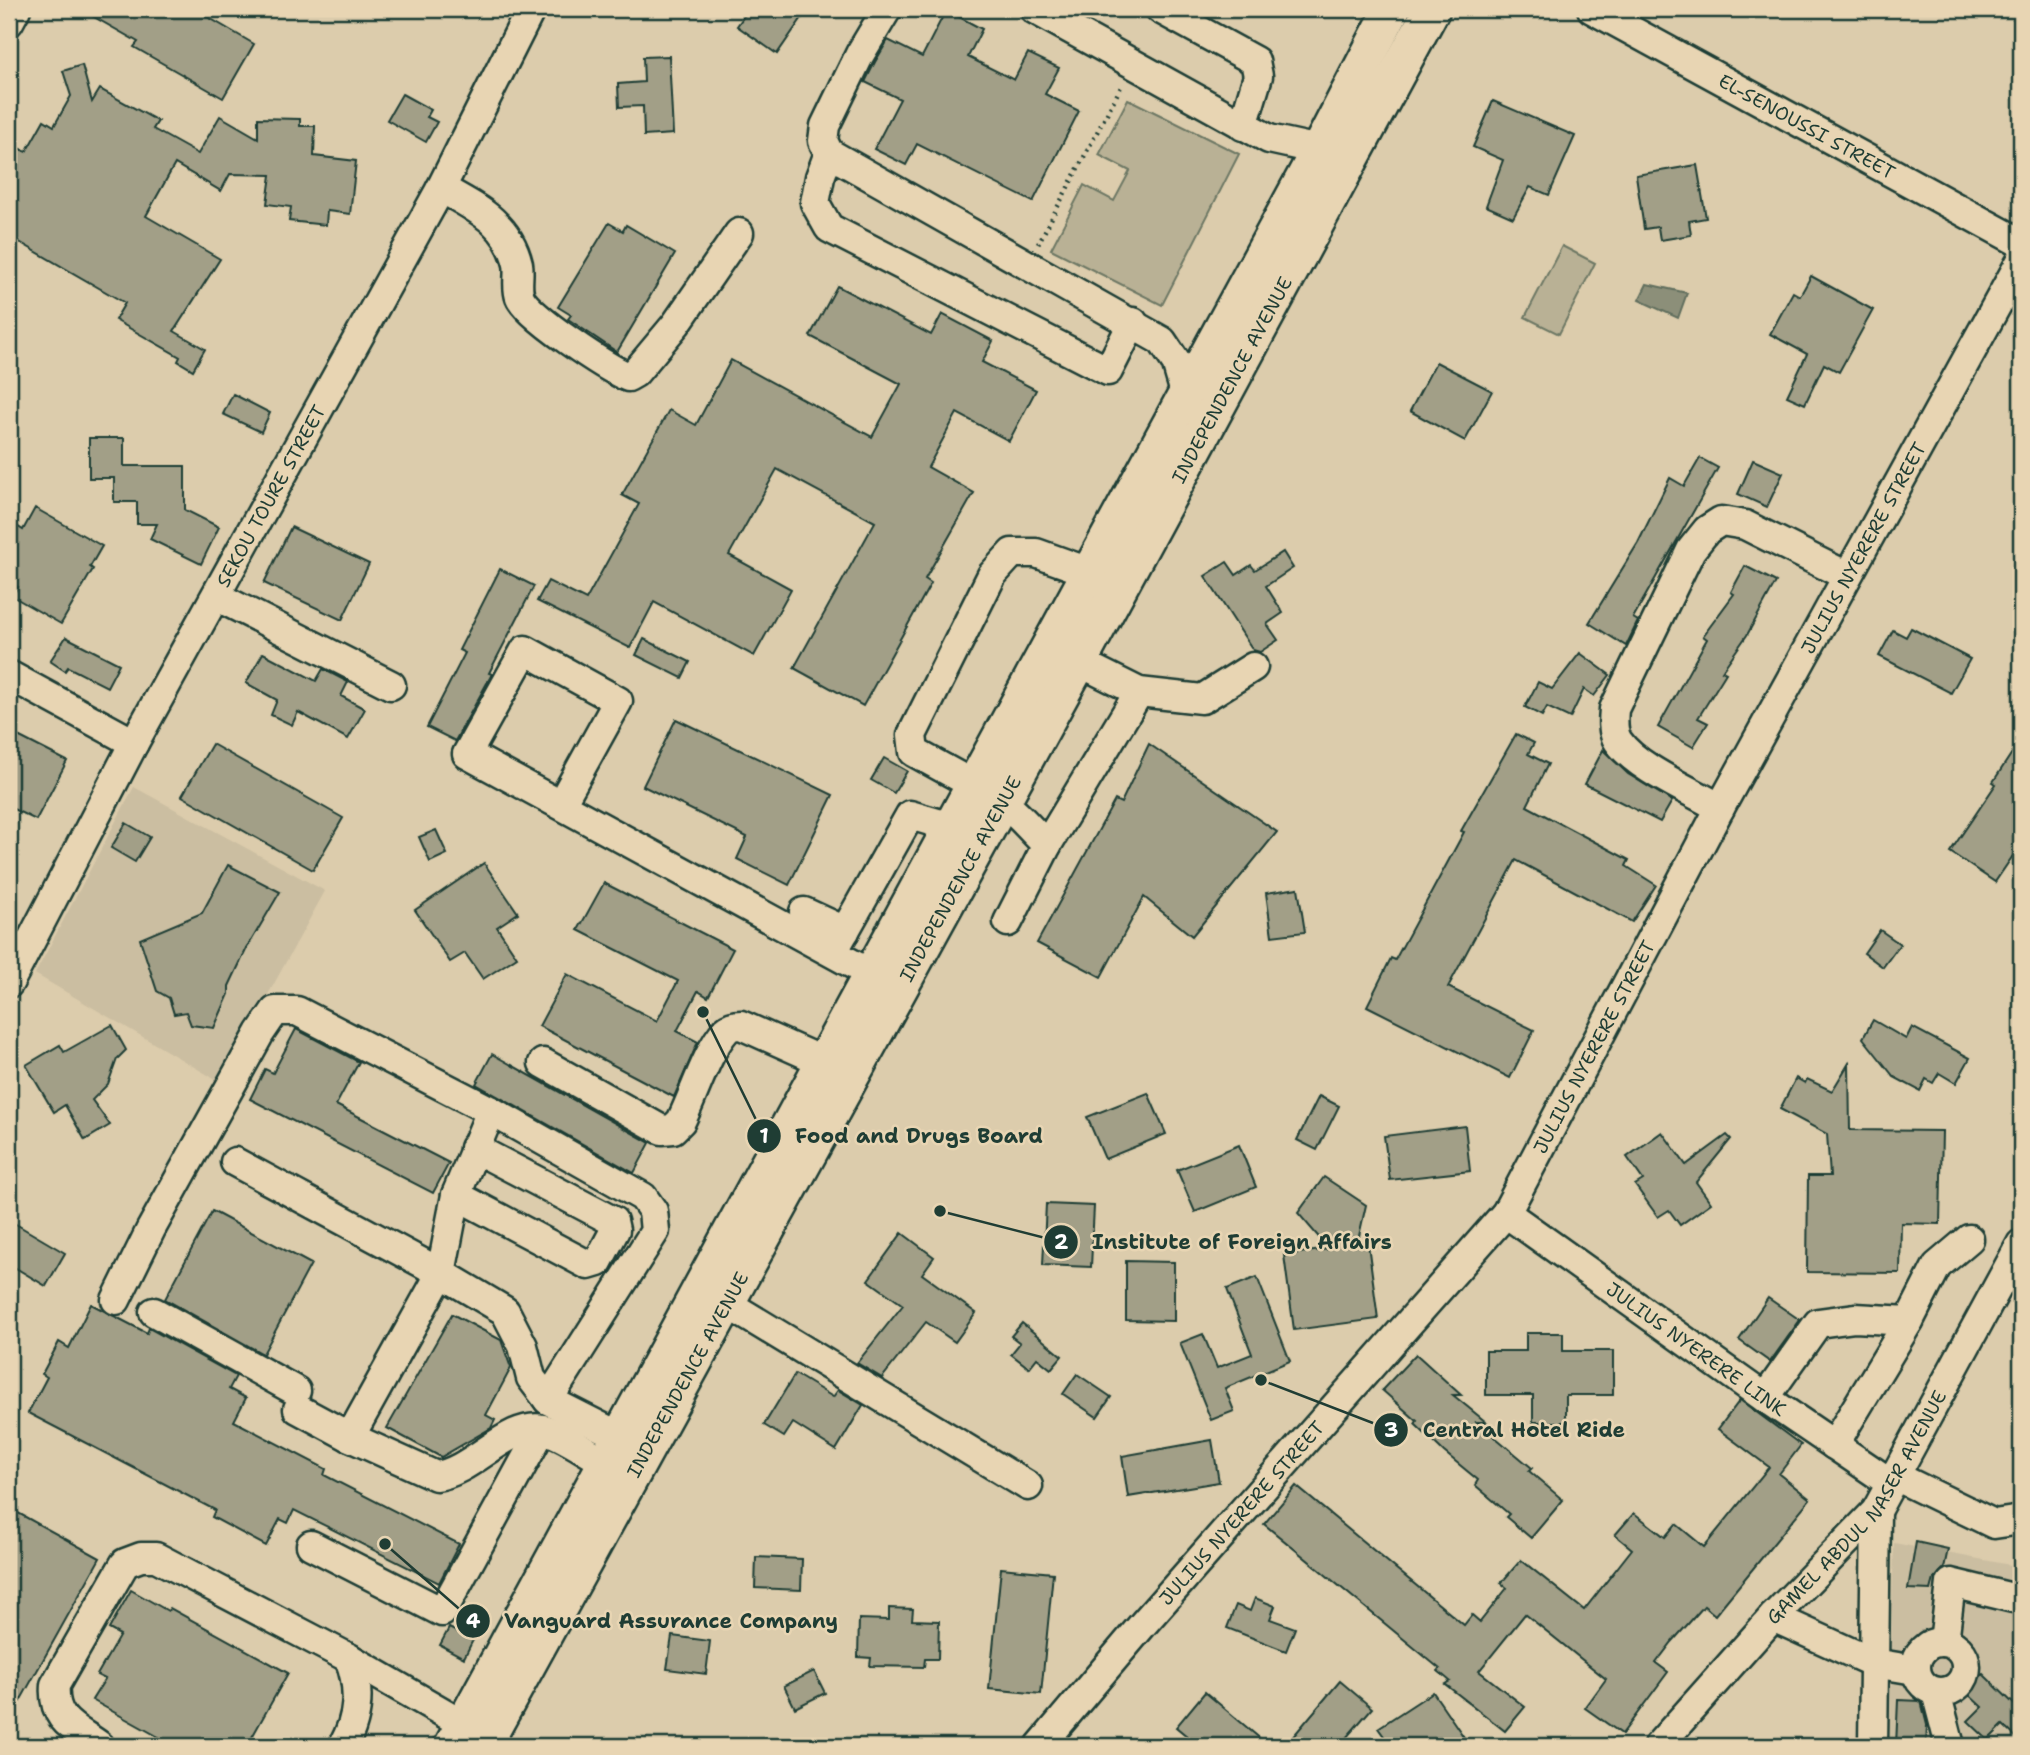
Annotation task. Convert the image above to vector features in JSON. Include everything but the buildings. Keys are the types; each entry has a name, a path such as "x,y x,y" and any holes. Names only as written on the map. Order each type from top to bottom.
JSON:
{"main road":[{"name":"INDEPENDENCE AVENUE","path":"467,1739 726,1303 987,793 1089,572 1319,150 1392,9"},
{"name":"INDEPENDENCE AVENUE","path":"467,1739 613,1449 951,827 987,793 1079,662 1432,9"}],"street":[{"path":"9,22 16,9"},
{"name":"SEKOU TOURE STREET","path":"9,983 134,743 441,188 531,9"},
{"path":"887,9 860,54 825,126 823,141 829,153 1133,322 1162,341 1176,362 1185,393"},
{"path":"1036,9 1269,139 1319,150"},
{"path":"1160,9 1255,61 1258,76 1243,126"},
{"name":"EL-SENOUSSI STREET","path":"1592,9 2021,243"},
{"path":"829,153 820,177 815,203 829,228 1108,371 1133,322"},
{"path":"441,188 491,217 509,236 519,266 520,297 531,312 575,345 628,377 635,373 676,324 738,233"},
{"name":"JULIUS NYERERE STREET","path":"1041,1746 1144,1623 1506,1213 1720,808 2021,261"},
{"path":"1720,808 1630,755 1616,739 1613,724 1614,709 1691,550 1707,530 1721,521 1745,525 1847,576"},
{"path":"1047,845 1019,819 1014,810 914,752 912,735 992,575 1012,553 1036,553 1089,572"},
{"path":"216,596 391,685"},
{"path":"561,804 618,701 525,650 467,754 561,804 839,941"},
{"path":"1079,662 1139,692 1202,699 1253,667"},
{"path":"9,675 134,743"},
{"path":"1008,922 1047,845 1139,692"},
{"path":"839,941 910,815 951,827"},
{"path":"804,912 839,941 871,974"},
{"path":"116,1300 164,1206 275,1011 297,1011 491,1111 643,1197 653,1211 655,1231 548,1400"},
{"path":"543,1063 662,1130 673,1129 681,1121 716,1047 726,1029 733,1025 741,1025 824,1062"},
{"path":"350,1437 441,1273 456,1195 491,1111"},
{"path":"456,1195 589,1265 598,1262 615,1230 613,1221 474,1148"},
{"path":"235,1162 380,1239 505,1311 523,1346 531,1378 548,1400 613,1449"},
{"name":"JULIUS NYERERE LINK","path":"1506,1213 1834,1445 1891,1478 1994,1524 2021,1520"},
{"path":"1834,1445 1909,1321 1937,1266 1969,1239"},
{"name":"GAMEL ABDUL NASER AVENUE","path":"1658,1746 1773,1617 1876,1511 1891,1478 2021,1244"},
{"path":"726,1303 1028,1486"},
{"path":"154,1312 297,1400 350,1437 436,1476 450,1475 508,1437 527,1430 542,1429 613,1449"},
{"path":"1765,1398 1818,1323 1855,1318 1909,1321"},
{"path":"311,1545 442,1612 542,1429"},
{"path":"1873,1746 1876,1511"},
{"path":"100,1746 63,1720 54,1704 55,1685 125,1563 141,1557 156,1557 349,1658 467,1739"},
{"path":"1944,1642 1951,1583 2013,1598"},
{"path":"1773,1617 1874,1663 1915,1670"},
{"path":"1944,1642 1959,1649 1966,1663 1964,1679 1952,1690 1936,1692 1926,1688 1915,1670 1919,1655 1929,1645 1944,1642"},
{"path":"343,1746 358,1703 357,1677 349,1658"},
{"path":"1936,1692 1950,1746"}],"path":[{"path":"1027,263 1133,64"}],"shaded area":[{"path":"1128,99 1239,154 1162,305 1051,249 1084,185 1114,201 1130,171 1099,155"},
{"path":"1562,246 1595,263 1559,334 1525,317"},
{"path":"1647,284 1687,293 1678,318 1639,300"},
{"path":"134,787 325,891 220,1082 35,974"},
{"path":"1894,1543 2021,1567 2021,1746 1888,1746"}],"place":[{"name":"Food and Drugs Board","path":"703,1012"},
{"name":"Institute of Foreign Affairs","path":"940,1211"},
{"name":"Central Hotel Ride","path":"1261,1380"},
{"name":"Vanguard Assurance Company","path":"385,1544"}]}
